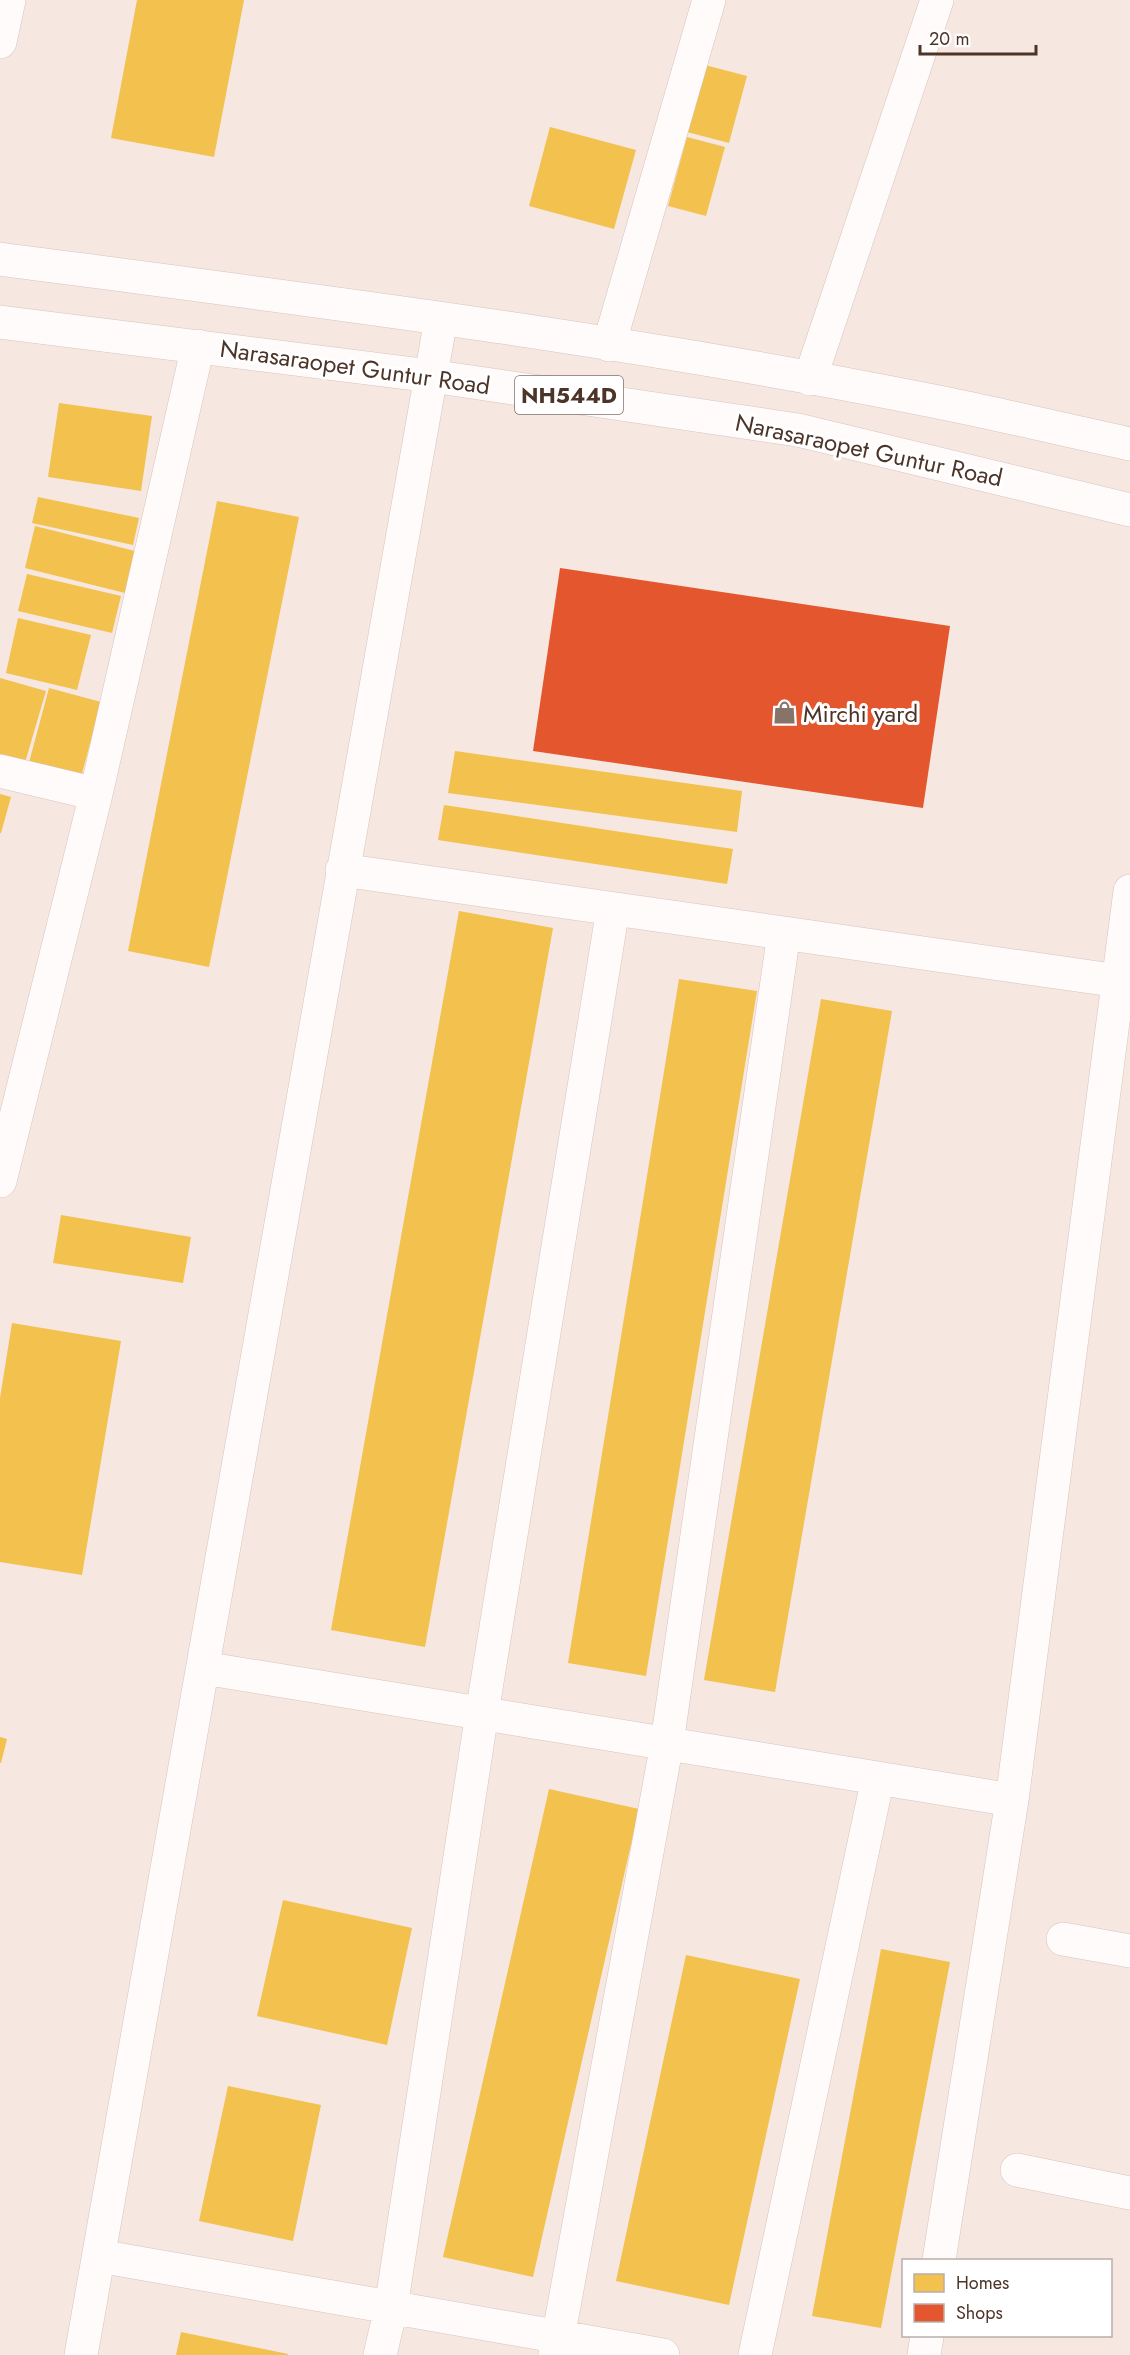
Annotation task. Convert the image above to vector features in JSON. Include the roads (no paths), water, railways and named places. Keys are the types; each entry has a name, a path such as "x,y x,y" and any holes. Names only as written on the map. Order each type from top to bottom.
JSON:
{"main road":[{"path":"0,42 9,0"},
{"path":"609,345 710,0"},
{"path":"810,378 937,0"},
{"name":"NH544D","path":"0,260 441,319 609,345 933,400 1130,444"},
{"path":"81,2355 441,319"},
{"name":"Narasaraopet Guntur Road","path":"0,322 431,376 798,430 1130,510"},
{"path":"1,1171 96,794 198,346"},
{"path":"0,771 96,794"},
{"path":"342,870 1119,981"},
{"path":"939,2259 1012,1800 1130,891"},
{"path":"380,2355 391,2308 482,1713 613,909"},
{"path":"557,2346 667,1743 784,933"},
{"path":"203,1668 1012,1800"},
{"path":"755,2355 878,1778"},
{"path":"1063,1938 1130,1951"},
{"path":"1017,2170 1130,2193"},
{"path":"99,2256 391,2308 557,2346 663,2355"},
{"path":"924,2355 927,2337"}],"place":[{"name":"Mirchi yard","path":"785,713"}]}
